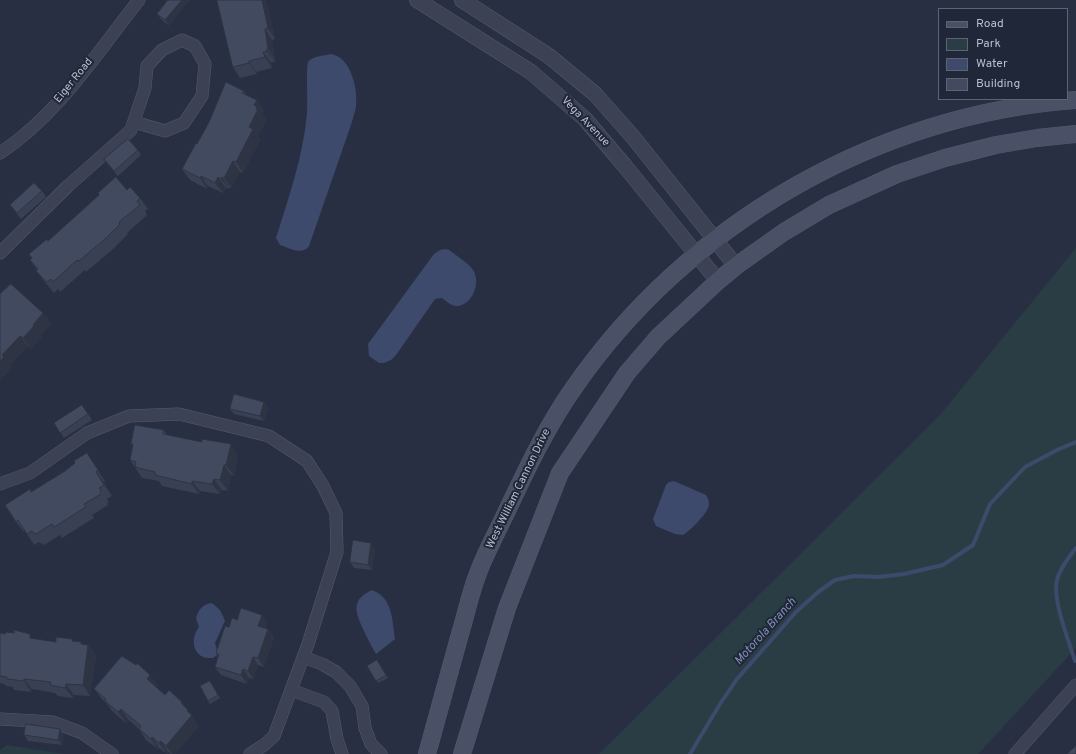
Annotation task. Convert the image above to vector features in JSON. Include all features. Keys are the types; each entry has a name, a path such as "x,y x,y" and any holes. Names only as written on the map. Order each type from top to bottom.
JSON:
{"main road":[{"name":"West William Cannon Drive","path":"427,754 477,576 533,454 572,389 605,346 653,293 736,224 778,195 852,156 893,139 933,126 992,111 1043,102 1076,100"},
{"path":"462,754 507,608 560,473 627,373 658,337 736,266 784,232 829,205 898,174 945,158 996,145 1037,138 1076,134"}],"street":[{"name":"Eiger Road","path":"0,153 31,130 48,113 139,0"},
{"name":"Vega Avenue","path":"417,0 531,72 585,119 718,281"},
{"path":"462,0 549,56 595,94 633,137 736,266"},
{"path":"0,253 68,186 131,130 144,88 147,66 162,50 182,40 195,46 205,64 202,96 184,122 166,131 134,122"},
{"path":"0,484 30,473 87,433 129,416 179,414 269,436 307,461 323,486 336,513 337,552 303,658 274,736 250,754"},
{"path":"303,658 322,664 336,672 350,686 362,706 365,728 370,744 381,754"},
{"path":"1015,754 1076,685"},
{"path":"291,690 324,702 332,711 337,739 342,754"},
{"path":"0,719 53,722 82,733 112,754"}],"green space":[{"path":"1076,248 1076,648 978,754 599,754 940,415"},
{"path":"7,745 64,754 0,754 0,750"}],"water":[{"path":"331,54 338,56 344,61 352,75 356,92 356,107 309,246 306,249 299,251 280,245 276,238 295,176 305,130 307,114 308,62 315,57"},
{"path":"445,249 459,257 473,270 476,280 474,292 468,301 458,306 451,305 442,298 435,299 396,355 391,360 384,363 379,363 369,356 368,344 434,254"},
{"path":"674,481 706,495 709,502 708,509 702,517 683,535 675,534 656,526 653,519 666,485 669,482"},
{"path":"372,590 384,598 388,604 392,617 395,639 376,654 363,629 357,611 358,602 365,594"},
{"path":"211,603 220,610 225,621 215,643 218,654 213,658 203,657 199,654 196,651 194,643 195,635 199,627 196,618 197,615 203,606"}],"building":[{"path":"168,0 182,0 165,20 157,14"},
{"path":"217,0 262,0 268,28 265,29 268,49 267,51 263,52 265,57 233,67"},
{"path":"226,82 244,91 242,93 257,100 254,105 257,107 256,109 258,109 249,127 253,129 236,162 233,161 224,178 222,177 221,179 218,177 215,183 201,176 200,178 182,169 210,120"},
{"path":"128,139 138,150 114,171 104,159"},
{"path":"116,177 127,190 130,187 140,198 137,201 140,205 119,222 120,224 106,238 79,261 77,260 53,282 51,279 47,282 36,271 38,269 30,260 32,258 29,254 47,239 48,241 99,195 98,193"},
{"path":"34,183 42,191 17,213 10,205"},
{"path":"11,284 43,313 23,338 20,336 2,355 4,357 0,361 0,294"},
{"path":"234,394 264,402 260,416 230,409"},
{"path":"82,405 88,414 60,433 54,423"},
{"path":"135,425 164,430 163,434 202,442 202,439 231,444 226,465 224,465 220,480 214,479 212,484 192,481 192,484 155,475 155,472 135,467 136,462 130,460 133,444 131,444"},
{"path":"87,453 98,470 96,472 104,485 99,488 101,494 84,504 86,507 54,527 52,524 36,534 32,531 27,534 18,520 16,522 5,505 30,489 31,492 65,471 75,463 74,461"},
{"path":"353,540 371,543 368,565 350,562"},
{"path":"241,608 262,615 258,626 268,629 258,658 253,657 248,671 243,669 241,675 215,667 219,654 216,653 225,626 229,627 232,618 237,620"},
{"path":"14,630 30,634 30,638 56,642 56,637 72,639 72,641 81,642 81,644 88,645 83,685 66,684 65,688 50,685 51,682 7,679 7,677 0,676 0,633 14,633"},
{"path":"122,656 136,665 137,663 150,675 147,679 165,695 169,690 182,702 181,703 188,710 187,711 192,715 166,746 161,741 159,743 152,737 151,739 139,729 141,726 121,709 118,712 94,689"},
{"path":"377,660 386,675 376,681 367,666"},
{"path":"210,681 218,695 208,701 200,686"},
{"path":"26,724 60,729 58,740 24,735"},
{"path":"1076,746 1076,754 1067,754"}],"waterway":[{"name":"Motorola Branch","path":"690,754 737,679 795,613 818,592 835,580 854,576 878,577 904,574 943,565 973,545 990,504 1025,467 1076,442"},
{"path":"1075,661 1059,609 1056,588 1060,571 1076,548"}]}
